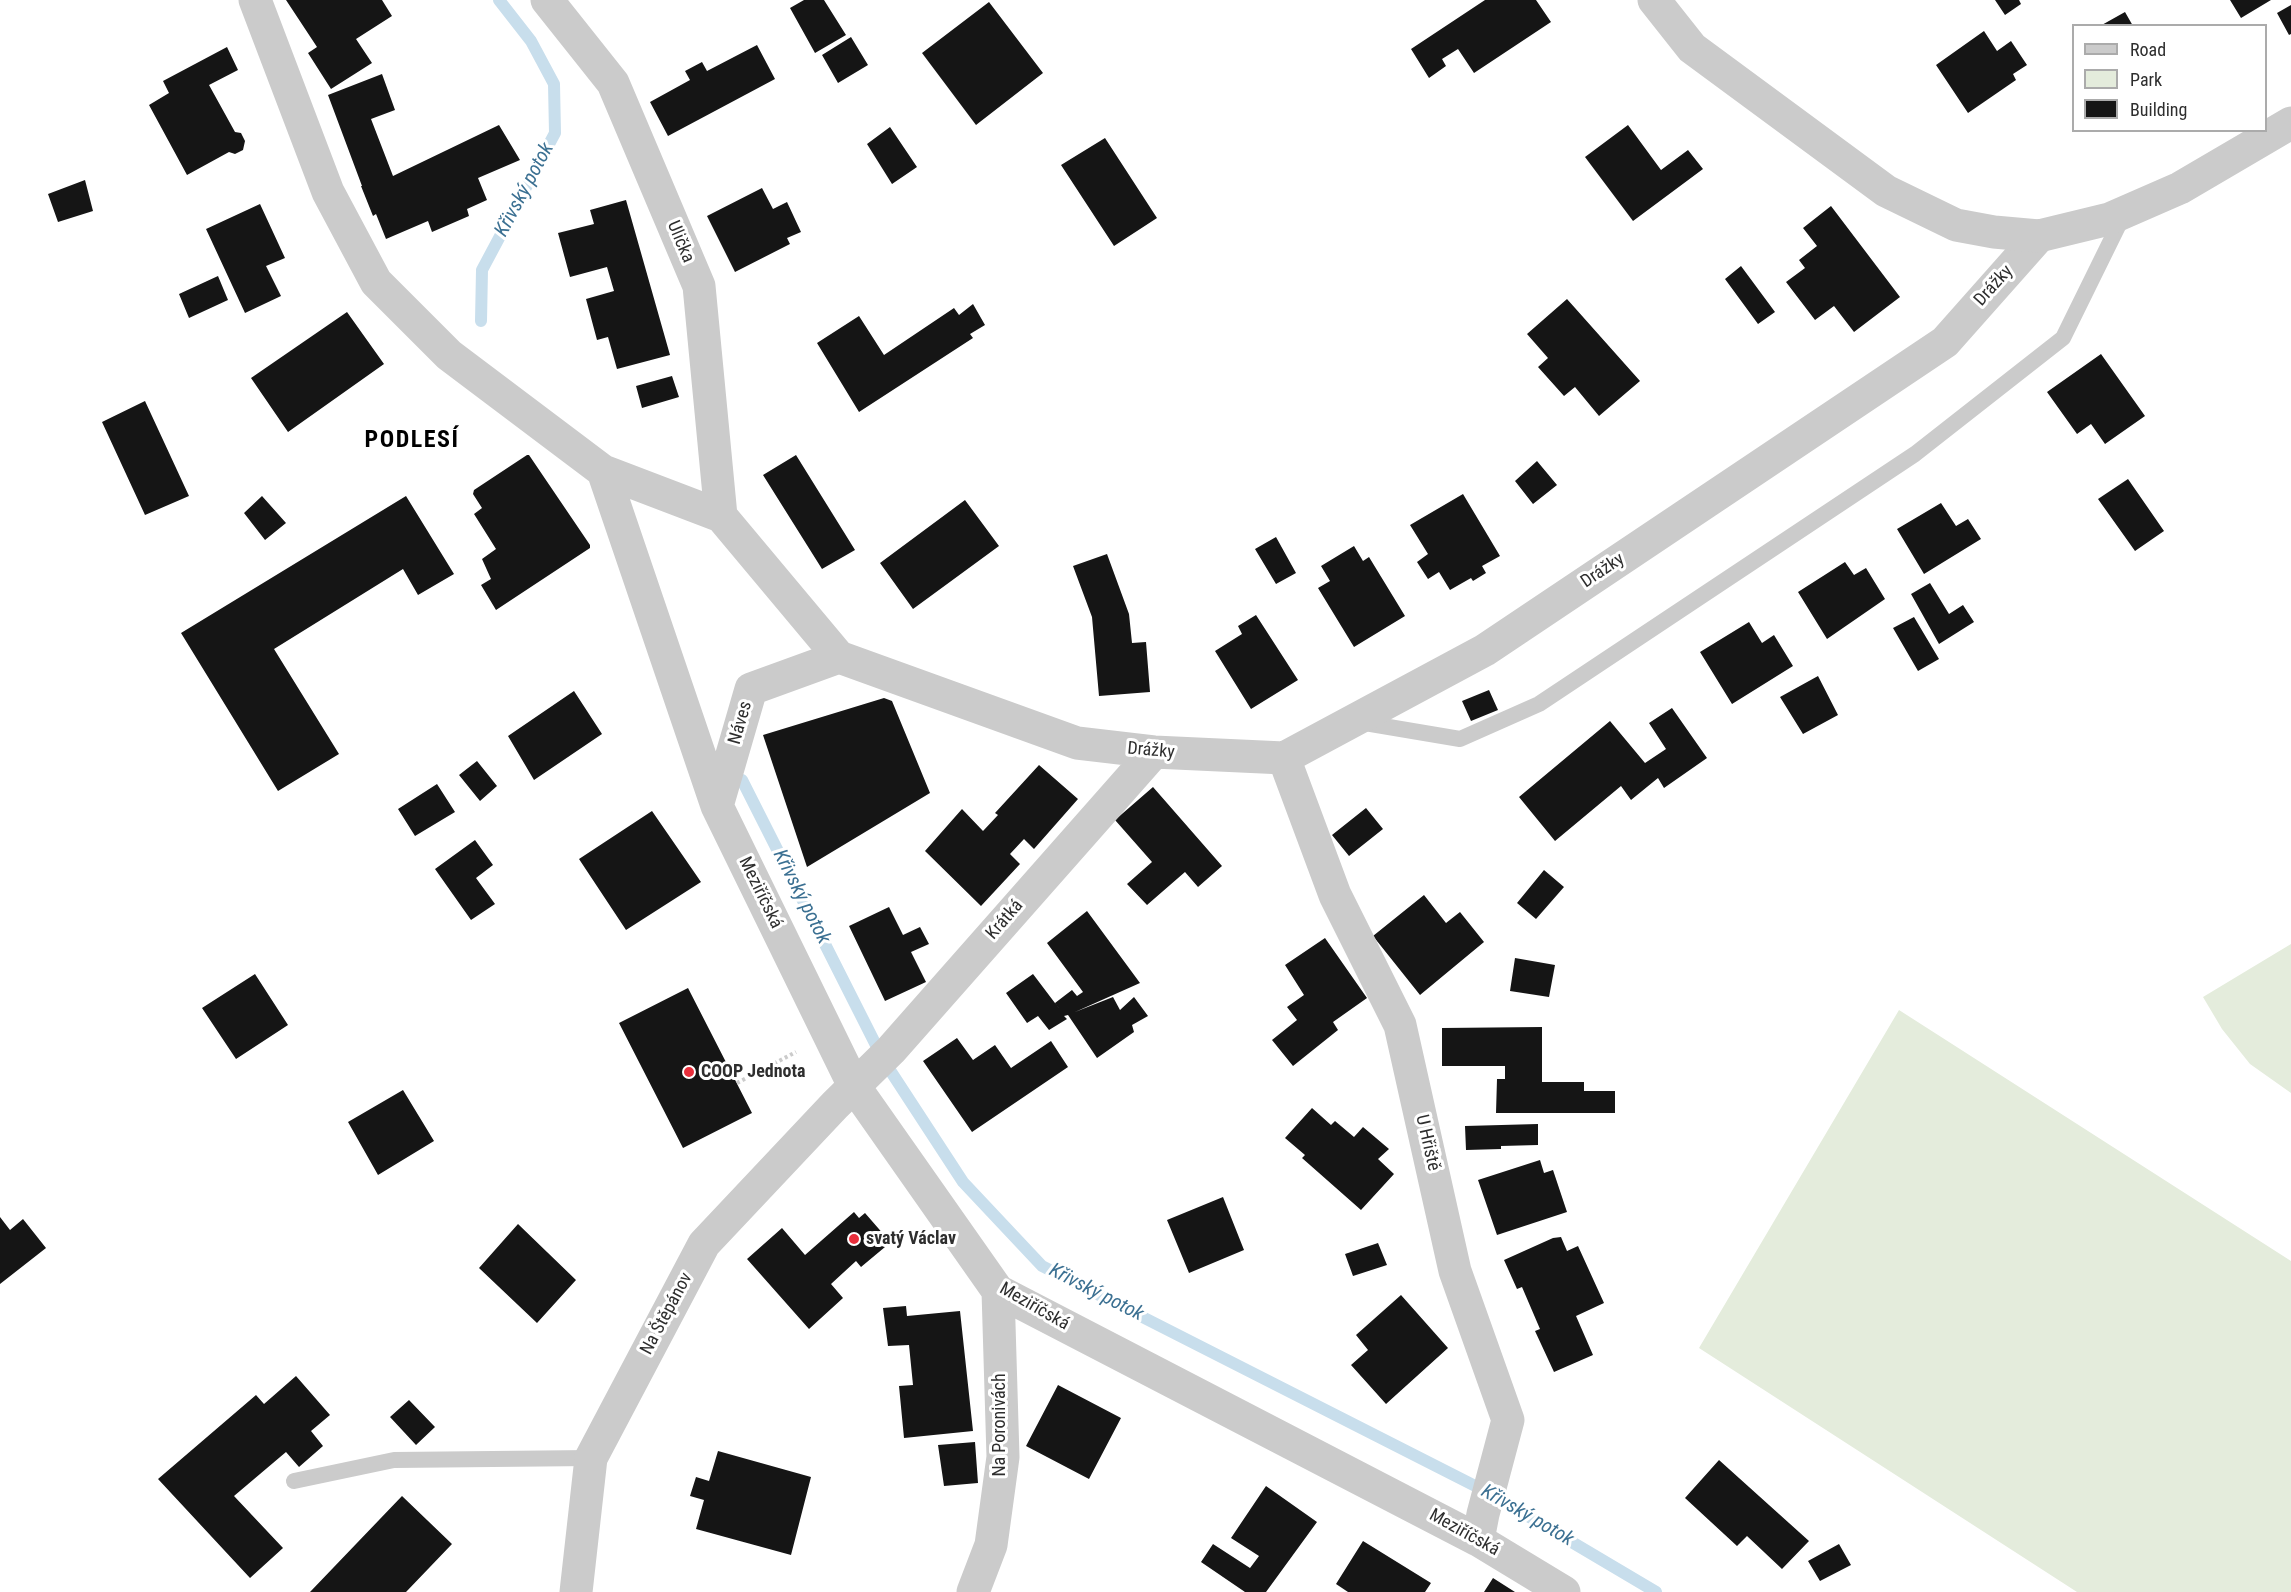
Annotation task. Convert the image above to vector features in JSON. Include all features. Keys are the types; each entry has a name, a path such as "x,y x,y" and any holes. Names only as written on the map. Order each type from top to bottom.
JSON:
{"street":[{"path":"255,0 328,192 376,282 450,355 603,471 721,516 839,657"},
{"name":"Ulička","path":"547,0 613,83 699,286 721,516"},
{"path":"1653,0 1692,48 1886,191 1956,225 1994,232 2039,236 2109,219 2180,188 2291,123"},
{"name":"Drážky","path":"839,657 1077,743 1154,752 1284,758 1485,650 1945,342 2039,236"},
{"path":"603,471 717,806"},
{"name":"Náves","path":"717,806 751,689 839,657"},
{"name":"Krátká","path":"873,1068 1154,752"},
{"name":"U Hřiště","path":"1284,758 1335,895 1400,1025 1455,1271 1508,1420 1480,1527"},
{"name":"Meziříčská","path":"717,806 873,1068 998,1291 1480,1527 1564,1592"},
{"name":"Na Štěpánov","path":"576,1592 591,1458 704,1244 873,1068"},
{"name":"Na Poronivách","path":"973,1592 991,1545 1004,1457 998,1291"}],"lane":[{"path":"1352,721 1460,739 1539,704 1916,454 2063,338 2124,212"},
{"path":"294,1481 394,1460 591,1458"}],"path":[{"path":"737,1083 797,1052"}],"green space":[{"path":"2291,944 2291,1093 2250,1064 2222,1029 2203,997"},
{"path":"1899,1010 2291,1261 2291,1592 2077,1592 1699,1348"}],"building":[{"path":"286,0 382,0 392,16 356,39 372,63 331,89 308,53 317,47"},
{"path":"804,0 824,0 846,35 815,53 790,8"},
{"path":"1485,0 1536,0 1551,22 1474,73 1458,49 1442,59 1446,66 1429,78 1411,49"},
{"path":"1995,0 2019,0 2021,4 2005,15"},
{"path":"2230,0 2271,0 2241,18"},
{"path":"989,2 1043,73 976,125 922,53"},
{"path":"2291,5 2291,34 2289,35 2277,13"},
{"path":"2125,12 2132,24 2104,24"},
{"path":"1984,31 1997,51 2011,41 2027,65 2013,74 2016,80 1968,113 1936,65"},
{"path":"851,37 868,65 838,83 822,55"},
{"path":"757,45 775,79 668,136 650,102 690,80 685,71 702,62 707,71"},
{"path":"227,47 238,70 209,85 235,132 241,133 245,141 243,150 235,154 229,152 187,175 149,105 169,93 163,81"},
{"path":"382,74 395,110 371,119 393,176 499,125 520,160 478,178 487,200 467,209 469,216 432,232 428,221 386,239 376,214 373,216 328,95"},
{"path":"1628,125 1661,170 1688,150 1703,169 1633,221 1585,157"},
{"path":"890,127 917,167 892,184 867,144"},
{"path":"1105,138 1157,218 1114,246 1061,165"},
{"path":"85,180 93,211 58,222 48,194"},
{"path":"762,188 773,209 787,202 801,232 787,238 790,244 735,272 707,216"},
{"path":"626,200 670,355 617,369 608,337 597,340 586,299 614,291 607,267 570,277 558,233 594,224 590,210"},
{"path":"260,204 285,258 266,266 281,296 245,313 206,229"},
{"path":"1831,206 1900,297 1854,332 1834,306 1815,320 1786,282 1805,268 1799,260 1817,246 1803,228"},
{"path":"1741,266 1775,312 1758,324 1725,279"},
{"path":"218,276 228,300 189,318 179,294"},
{"path":"1567,299 1640,381 1599,416 1575,387 1564,396 1538,367 1548,358 1527,334"},
{"path":"973,304 985,325 970,334 973,338 859,412 817,343 859,316 884,355 954,308 959,315"},
{"path":"347,312 384,364 288,432 251,378"},
{"path":"2101,354 2145,416 2105,444 2091,424 2077,434 2047,392"},
{"path":"672,376 679,397 642,408 636,386"},
{"path":"145,401 189,496 145,515 102,422"},
{"path":"527,455 590,548 496,610 481,585 491,579 482,559 496,549 474,514 482,508 473,494 474,490"},
{"path":"796,455 855,550 822,569 763,475"},
{"path":"1537,461 1557,485 1533,504 1515,481"},
{"path":"2128,479 2164,531 2135,551 2098,499"},
{"path":"1463,494 1500,556 1482,566 1486,573 1473,581 1471,578 1450,590 1439,572 1428,579 1417,562 1428,554 1410,525"},
{"path":"262,496 286,523 265,540 244,513"},
{"path":"406,496 454,574 418,595 403,569 274,649 339,754 278,791 181,633"},
{"path":"965,500 999,546 913,609 880,563"},
{"path":"1941,503 1956,526 1968,519 1981,539 1924,574 1897,529"},
{"path":"1276,537 1296,573 1276,584 1255,549"},
{"path":"1354,546 1363,561 1369,557 1405,616 1354,647 1318,588 1330,581 1321,566"},
{"path":"1107,554 1129,614 1132,643 1146,642 1150,692 1099,696 1092,617 1073,566"},
{"path":"1845,562 1854,575 1866,568 1885,599 1827,639 1798,592"},
{"path":"1930,583 1949,614 1963,605 1974,622 1939,644 1911,594"},
{"path":"1256,615 1298,680 1251,709 1215,651 1242,634 1238,626"},
{"path":"1914,617 1939,659 1918,671 1893,628"},
{"path":"1749,622 1762,643 1774,635 1793,666 1732,704 1700,652"},
{"path":"1818,676 1838,715 1803,734 1780,697"},
{"path":"1489,690 1498,710 1471,721 1462,701"},
{"path":"574,691 602,734 534,780 508,736"},
{"path":"884,698 892,701 930,793 807,867 763,735"},
{"path":"1672,708 1707,758 1664,788 1658,778 1631,800 1621,786 1555,841 1519,797 1610,721 1645,763 1666,749 1649,723"},
{"path":"477,761 497,786 480,801 459,775"},
{"path":"1039,765 1078,799 1034,849 1024,839 1010,854 1020,864 981,906 925,851 962,809 983,831 998,815 995,813"},
{"path":"437,784 455,812 415,836 398,809"},
{"path":"1153,787 1222,866 1198,887 1185,872 1147,905 1127,884 1152,862 1115,820"},
{"path":"1366,808 1383,829 1349,856 1332,835"},
{"path":"652,811 701,882 626,930 579,859"},
{"path":"475,840 493,865 476,878 495,904 471,920 435,869"},
{"path":"1544,870 1564,887 1536,919 1517,903"},
{"path":"1424,895 1446,923 1460,912 1484,942 1420,995 1373,936"},
{"path":"889,907 903,935 920,927 929,944 911,952 926,982 885,1001 849,926"},
{"path":"1087,911 1140,983 1075,1012 1113,997 1120,1010 1134,997 1148,1016 1132,1025 1134,1032 1097,1058 1068,1015 1064,1016 1067,1019 1049,1030 1038,1016 1027,1023 1006,993 1033,974 1061,1011 1055,1003 1072,990 1077,996 1083,992 1047,943"},
{"path":"1325,938 1367,998 1333,1022 1338,1030 1293,1066 1272,1040 1297,1020 1287,1007 1304,995 1285,965"},
{"path":"1515,958 1555,965 1549,997 1510,991"},
{"path":"255,974 288,1025 236,1059 202,1008"},
{"path":"688,988 752,1113 683,1148 619,1023"},
{"path":"1542,1027 1542,1082 1584,1082 1584,1091 1615,1091 1615,1113 1496,1113 1497,1079 1505,1079 1505,1066 1442,1066 1442,1028"},
{"path":"957,1038 973,1060 995,1045 1011,1068 1051,1041 1068,1067 972,1132 923,1061"},
{"path":"403,1090 434,1141 378,1175 348,1122"},
{"path":"1312,1108 1331,1125 1335,1121 1354,1137 1363,1127 1389,1149 1378,1159 1394,1174 1361,1210 1302,1158 1305,1155 1285,1138"},
{"path":"1538,1124 1538,1145 1466,1150 1465,1126"},
{"path":"1540,1160 1544,1173 1553,1170 1567,1212 1497,1235 1478,1180"},
{"path":"1223,1197 1244,1250 1189,1273 1167,1220"},
{"path":"854,1212 859,1218 865,1213 885,1236 879,1241 885,1247 861,1267 856,1261 831,1284 843,1298 809,1329 747,1259 782,1228 805,1255"},
{"path":"0,1217 10,1230 23,1219 46,1248 0,1284"},
{"path":"518,1224 576,1280 537,1323 479,1268"},
{"path":"1561,1237 1567,1251 1578,1246 1604,1303 1576,1316 1593,1355 1554,1372 1535,1331 1540,1329 1522,1287 1517,1289 1504,1260 1553,1238"},
{"path":"1378,1243 1387,1265 1353,1276 1345,1254"},
{"path":"1401,1295 1448,1348 1386,1404 1351,1365 1368,1350 1356,1335"},
{"path":"906,1306 907,1316 960,1311 973,1431 904,1438 899,1386 913,1385 909,1345 888,1346 883,1308"},
{"path":"296,1376 330,1415 311,1431 323,1446 299,1467 286,1452 234,1496 283,1548 250,1578 158,1479 256,1395 264,1404"},
{"path":"1058,1385 1121,1418 1089,1479 1026,1446"},
{"path":"409,1400 435,1427 416,1445 390,1417"},
{"path":"975,1442 978,1483 944,1486 938,1445"},
{"path":"718,1451 811,1477 791,1555 696,1529 704,1500 690,1496 696,1477 709,1481"},
{"path":"1719,1460 1809,1541 1782,1569 1747,1536 1737,1546 1685,1498"},
{"path":"1266,1486 1317,1522 1266,1592 1245,1592 1201,1562 1213,1544 1250,1568 1259,1556 1231,1538"},
{"path":"402,1496 452,1544 406,1592 310,1592"},
{"path":"1363,1541 1431,1583 1425,1592 1348,1592 1336,1584"},
{"path":"1839,1544 1851,1565 1820,1581 1808,1561"},
{"path":"1493,1578 1515,1592 1484,1592"}],"waterway":[{"name":"Křivský potok","path":"481,321 482,270 555,133 554,84 531,41 499,0"},
{"name":"Křivský potok","path":"742,780 884,1061 963,1182 1042,1266 1489,1493 1656,1592"}],"place":[{"name":"COOP Jednota","path":"689,1072"},
{"name":"svatý Václav","path":"854,1239"}],"district":[{"name":"PODLESÍ","path":"412,441"}]}
